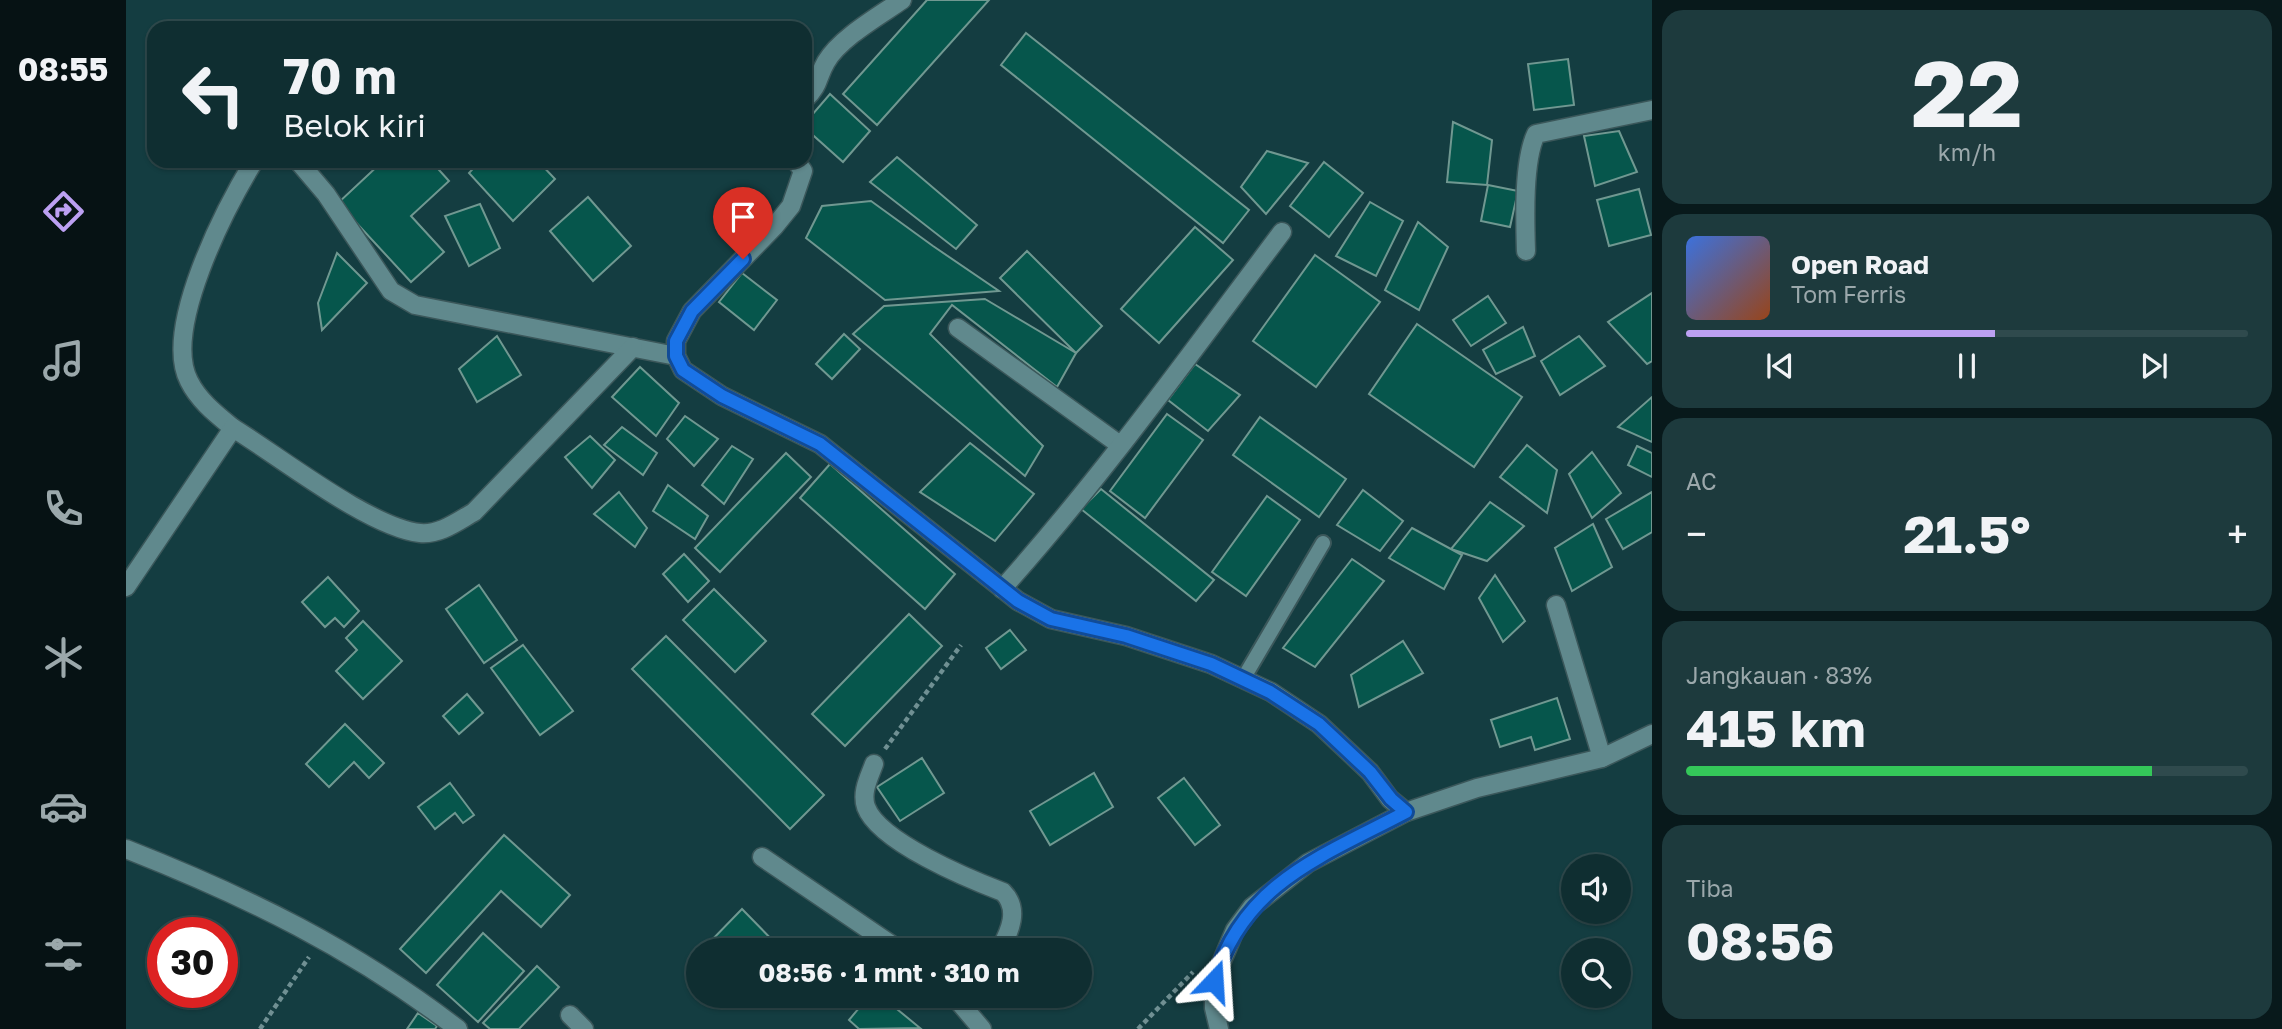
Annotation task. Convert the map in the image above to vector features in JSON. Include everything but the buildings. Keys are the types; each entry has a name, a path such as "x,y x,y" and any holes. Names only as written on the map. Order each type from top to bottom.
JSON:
{"street":[{"path":"812,92 817,87 826,61 855,32 902,0"},
{"path":"1526,251 1528,183 1532,142 1536,134 1652,110"},
{"path":"250,168 234,193 202,263 185,325 183,356 188,380 204,404 233,428 369,515 422,534 444,530 474,512 633,347"},
{"path":"304,168 326,194 391,291 415,305 438,312 676,356"},
{"path":"801,168 803,171 791,206 755,248 692,311 676,341 676,356 683,370 722,396 820,444 1018,601 1051,619 1126,636 1211,664 1270,692 1319,724 1370,772 1391,799 1406,812"},
{"path":"1002,589 1047,539 1282,232"},
{"path":"958,328 1120,445"},
{"path":"126,587 233,428"},
{"path":"1556,605 1602,758"},
{"path":"1219,1029 1214,1008 1214,981 1230,938 1252,907 1308,863 1406,812 1477,788 1602,758 1652,734"},
{"path":"874,764 864,798 867,809 880,826 932,862 1003,892 1011,900 1014,911 1004,938"},
{"path":"126,849 212,883 279,914 405,988 458,1029"},
{"path":"762,857 881,938"},
{"path":"966,1008 982,1029"},
{"path":"570,1015 584,1029"}],"lane":[{"path":"1243,679 1324,543"}],"path":[{"path":"874,764 961,645"},
{"path":"260,1029 322,939"},
{"path":"1138,1029 1198,968"}],"route":[{"path":"743,259 692,311 676,341 676,356 683,370 722,396 820,444 1018,601 1051,619 1126,636 1211,664 1270,692 1319,724 1370,772 1391,799 1406,812 1308,863 1252,907 1235,930 1222,956 1214,981"}]}
